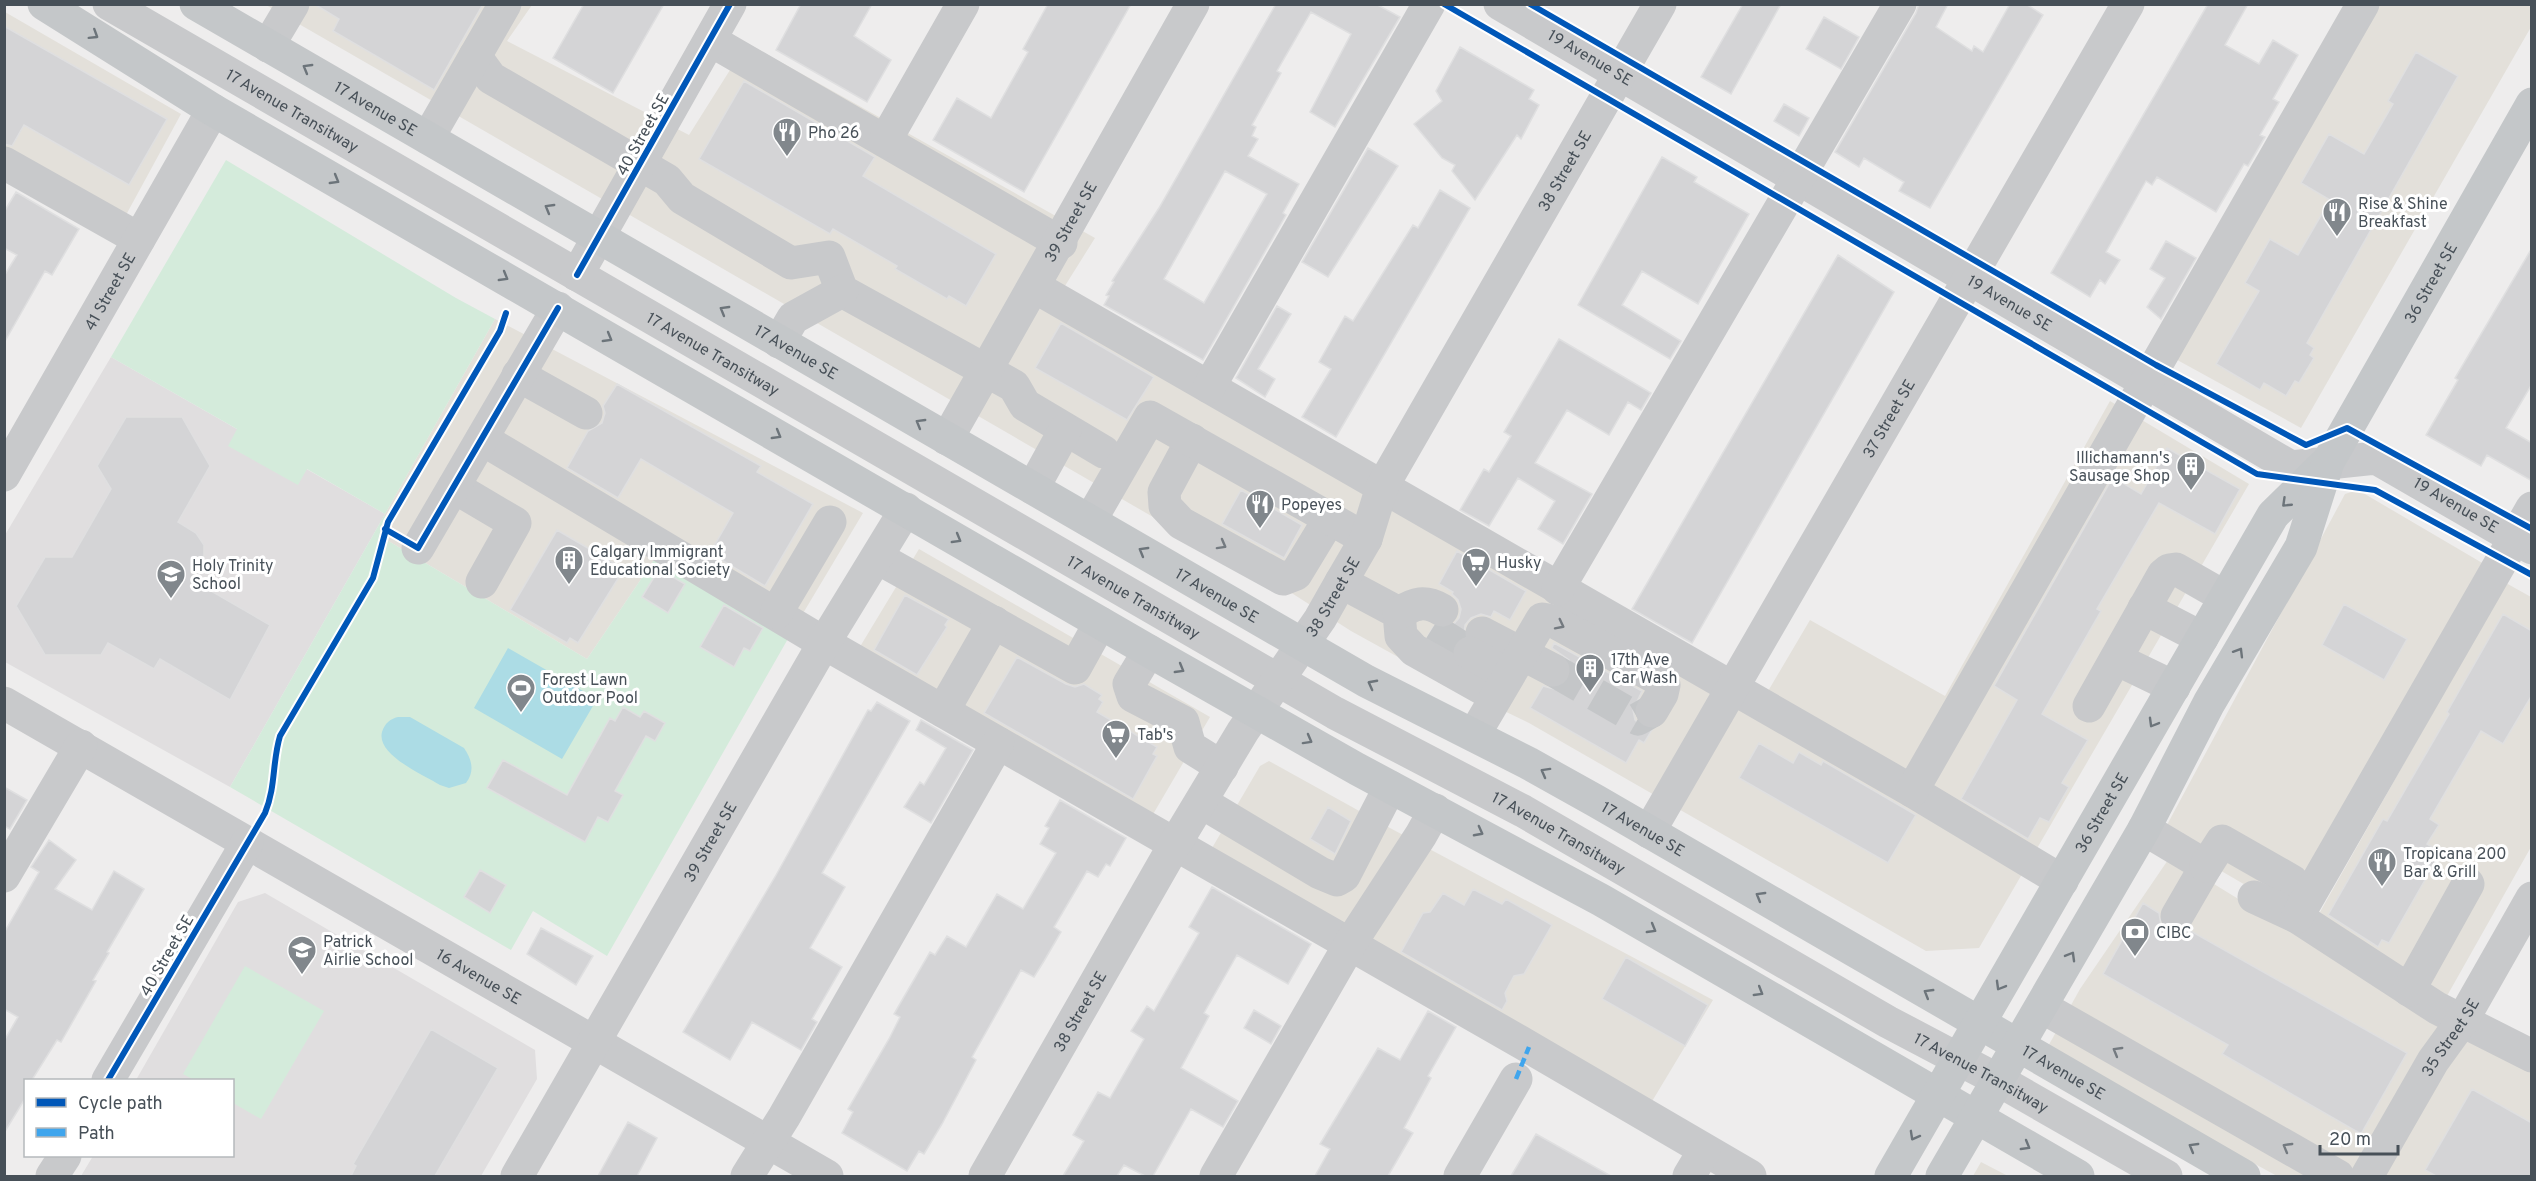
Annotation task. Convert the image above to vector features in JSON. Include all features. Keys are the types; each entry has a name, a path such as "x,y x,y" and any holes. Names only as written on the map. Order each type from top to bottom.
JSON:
{"main road":[{"path":"44,4 213,110 1100,623 1390,787 1601,900 2078,1176"},
{"name":"17 Avenue SE","path":"196,4 599,238 786,330 947,439 1366,681 1474,735 1649,832 2244,1176"},
{"name":"36 Street SE","path":"1942,1176 2144,829 2209,703 2301,547 2328,462 2532,104"},
{"name":"36 Street SE","path":"1891,1176 2273,515 2328,462"}],"street":[{"name":"17 Avenue Transitway","path":"109,4 1278,680 1372,733 1523,811 1878,1017 1998,1080 2166,1176"},
{"path":"268,46 293,4"},
{"path":"428,138 505,4"},
{"name":"40 Street SE","path":"577,275 730,4"},
{"path":"885,141 963,4"},
{"name":"39 Street SE","path":"947,439 1060,243 1193,4"},
{"path":"1209,387 1429,4"},
{"name":"19 Avenue SE","path":"1500,4 2291,467 2376,458 2523,543"},
{"name":"38 Street SE","path":"985,1176 1175,844 1257,711 1303,644 1366,539 1382,487 1660,4"},
{"path":"1558,589 1800,180 1900,4"},
{"name":"37 Street SE","path":"1649,832 2128,4"},
{"path":"1912,791 2363,4"},
{"path":"710,40 1060,243"},
{"path":"475,56 491,78 667,180 682,198 791,263 829,257 842,291 1014,386 1024,405 1104,452"},
{"name":"41 Street SE","path":"4,475 213,110"},
{"path":"4,163 139,239"},
{"path":"786,330 791,263"},
{"path":"1035,287 1912,791 2062,881"},
{"path":"786,330 842,291"},
{"path":"418,548 558,308"},
{"path":"518,375 586,413"},
{"path":"1090,521 1150,417 1366,539"},
{"path":"1033,488 1065,430"},
{"path":"482,439 825,643 1350,944 1697,1163 1750,1176"},
{"path":"1192,440 1164,492 1165,506 1181,523 1283,579 1296,574 1330,518"},
{"path":"454,487 515,523 482,582"},
{"path":"2297,917 2523,543 2532,508"},
{"name":"39 Street SE","path":"517,1176 825,643 906,510"},
{"path":"776,613 830,522"},
{"path":"878,558 1076,668 1100,623"},
{"path":"2089,706 2163,575 2169,570 2176,569 2225,597"},
{"path":"1341,582 1399,613"},
{"path":"1399,613 1415,604 1424,603 1437,620"},
{"path":"2144,608 2202,638"},
{"path":"1399,613 1401,636 1414,650 1508,674 1552,670"},
{"path":"1474,735 1542,619 1553,621 1660,680 1664,685 1662,694 1652,711"},
{"path":"943,711 993,622"},
{"path":"1476,643 1508,674"},
{"path":"1149,651 1129,684 1133,696 1183,722 1190,747 1222,767"},
{"path":"2116,659 2174,687"},
{"name":"16 Avenue SE","path":"4,703 827,1176"},
{"path":"747,1176 766,1142 784,1117 998,743"},
{"path":"4,876 81,746"},
{"path":"1201,802 1320,873 1337,880 1344,876 1390,787"},
{"path":"1216,1176 1350,944 1421,836 1435,810"},
{"path":"2144,829 2206,866"},
{"path":"2177,916 2222,841 2292,881"},
{"name":"40 Street SE","path":"109,1079 248,843"},
{"path":"2409,990 2468,884"},
{"path":"2254,897 2297,917 2409,990 2462,1021 2532,1056"},
{"name":"35 Street SE","path":"2367,1176 2433,1061 2462,1021 2532,898"},
{"path":"2042,1007 2337,1176"},
{"path":"1460,1176 1516,1079"},
{"path":"52,1176 63,1157"}],"shaded area":[{"path":"266,5 532,5 507,41 689,135 747,43 1095,238 1053,305 1761,703 1810,620 1945,696 2110,401 2249,484 1979,948 1926,951 1529,723 1436,678 1351,631 1290,592 1160,521"},
{"path":"2370,5 2531,5 2531,27 2301,428 2170,356"},
{"path":"5,12 181,114 120,226 5,159"},
{"path":"495,319 863,513 802,615 658,554 587,659 385,539 385,514"},
{"name":"Holy Trinity School","path":"111,357 385,514 230,787 5,662 5,535"},
{"path":"2358,490 2484,564 2285,908 2161,836 2345,494"},
{"path":"919,549 1210,717 1152,816 858,650"},
{"path":"2506,583 2531,597 2531,847 2443,1003 2311,928"},
{"path":"1269,761 1713,1000 1651,1103 1212,848 1260,766"},
{"path":"2170,857 2289,930 2531,1069 2531,1176 2277,1176 2046,1050 2080,989"},
{"name":"Patrick Airlie School","path":"265,893 535,1050 537,1079 481,1176 81,1176 92,1157 234,1157 234,1079 137,1079 238,902"},
{"path":"1981,1162 2008,1176 1973,1176"}],"green space":[{"path":"226,160 495,319 385,514 307,469 298,485 228,446 237,429 111,357"},
{"path":"385,514 385,539 587,659 658,554 793,630 607,956 533,911 511,950 230,787"},
{"path":"245,966 324,1011 261,1119 234,1104 234,1079 192,1079 183,1074"}],"water":[{"path":"508,648 597,699 562,759 474,708"},
{"path":"398,717 410,717 464,748 471,766 471,774 466,783 449,788 440,785 393,756 386,749 382,740 382,732 388,722"}],"building":[{"path":"314,4 483,4 434,90 333,31 339,19"},
{"path":"584,4 664,4 613,93 553,58"},
{"path":"801,4 872,4 854,36 891,60 867,102 776,50"},
{"path":"1048,4 1131,4 1024,192 933,140 957,98 991,118 1028,52 1023,49"},
{"path":"1276,4 1376,4 1400,17 1335,127 1310,112 1351,34 1311,12 1277,71 1281,73 1252,125 1256,127 1252,136 1258,139 1248,156 1299,184 1283,213 1286,215 1203,360 1104,305 1109,296 1106,295 1114,282 1112,281 1159,208","holes":["1225,171 1267,194 1204,303 1164,279"]},
{"path":"1743,4 1781,4 1731,94 1701,77"},
{"path":"1919,4 1948,4 1936,27 1972,51 1974,46 1983,52 2010,4 2026,4 2043,15 1930,208 1899,191 1904,182 1864,158 1859,167 1835,152 1916,13"},
{"path":"2208,4 2248,4 2225,45 2259,64 2273,40 2298,55 2273,99 2279,102 2260,135 2265,137 2248,166 2244,164 2216,212 2157,177 2152,185 2146,181 2106,252 2120,260 2105,284 2100,280 2090,297 2051,273"},
{"path":"1824,17 1859,37 1841,69 1806,49"},
{"path":"4,26 167,119 129,185 24,125 12,146 4,144"},
{"path":"1460,47 1534,90 1529,99 1539,105 1521,139 1517,135 1475,200 1452,171 1455,165 1442,158 1414,124 1442,101 1436,91"},
{"path":"2416,52 2458,76 2307,343 2314,348 2310,355 2314,358 2299,383 2295,381 2286,396 2264,383 2260,390 2216,364 2259,291 2245,283 2270,239 2298,255 2330,200 2301,183 2329,134 2364,154 2393,104 2388,101"},
{"path":"744,81 875,157 863,176 996,254 966,306 949,296 947,299 895,269 897,266 833,229 830,234 699,159"},
{"path":"1784,104 1809,118 1799,136 1774,121"},
{"path":"1368,148 1398,166 1328,277 1302,262"},
{"path":"1662,157 1697,177 1694,182 1749,214 1698,304 1642,271 1622,305 1681,341 1670,359 1578,305"},
{"path":"1440,190 1470,208 1336,437 1302,417 1331,369 1319,362 1345,316 1353,321 1413,225 1418,228"},
{"path":"16,192 79,229 52,275 45,271 4,343 4,276 17,255 4,248 4,212"},
{"path":"2166,241 2196,258 2161,319 2147,307 2165,278 2150,269"},
{"path":"2532,248 2532,384 2506,428 2532,443 2532,481 2487,455 2481,466 2426,435 2458,380 2455,378"},
{"path":"1838,255 1894,292 1692,643 1632,609"},
{"path":"1277,306 1291,314 1258,369 1275,379 1265,397 1236,378"},
{"path":"1061,323 1154,377 1127,420 1035,368"},
{"path":"1559,339 1651,393 1641,410 1628,402 1609,435 1567,410 1535,463 1592,494 1563,544 1538,529 1555,501 1518,478 1489,526 1460,510 1484,469 1489,472 1511,436 1504,432"},
{"path":"617,384 761,466 757,472 813,504 765,586 710,553 733,513 641,459 618,498 567,468 588,431 602,423 605,413 603,406"},
{"path":"126,417 182,417 210,466 178,522 196,533 204,545 204,558 192,580 270,625 230,700 160,659 154,669 108,643 101,655 45,655 16,606 45,557 72,557 111,489 97,466"},
{"path":"2167,448 2240,489 2215,534 2159,503 2097,609 2101,611 2042,714 2088,740 2062,783 2069,787 2049,822 2040,818 2028,839 1961,799 2017,700 1994,686 2113,477 2141,494"},
{"name":"Popeyes","path":"1241,490 1302,525 1284,558 1222,524"},
{"name":"Calgary Immigrant Educational Society","path":"557,530 624,569 578,643 570,638 567,643 510,610"},
{"path":"1457,551 1526,591 1510,620 1494,611 1491,617 1481,614 1471,618 1465,625 1464,636 1454,643 1452,650 1428,636 1433,627 1442,629 1452,626 1459,618 1461,609 1458,600 1452,594 1453,592 1439,584"},
{"path":"659,569 685,584 668,613 642,597"},
{"path":"905,595 949,619 945,625 947,627 917,675 874,650"},
{"path":"2344,604 2407,639 2384,680 2322,645"},
{"path":"724,605 763,628 750,651 744,648 734,667 700,647"},
{"path":"2503,614 2532,631 2532,695 2503,744 2481,731 2430,819 2439,825 2427,844 2441,852 2389,943 2382,940 2378,947 2328,915 2383,819 2387,821"},
{"name":"17th Ave Car Wash","path":"1554,643 1642,691 1633,710 1635,720 1642,727 1652,730 1644,743 1639,740 1626,763 1530,708 1543,686 1554,689 1564,685 1570,678 1572,670 1569,660 1552,648"},
{"path":"1017,657 1066,684 1075,687 1084,684 1102,695 1099,699 1103,702 1097,712 1157,747 1153,754 1157,756 1133,799 984,713"},
{"path":"877,702 910,721 822,873 845,887 810,948 842,967 812,1019 817,1022 801,1050 752,1022 730,1060 683,1032 775,877 868,710 871,711"},
{"path":"623,707 640,717 644,711 665,723 655,741 646,736 615,791 623,795 608,822 598,817 585,842 487,788 503,760 567,795 610,718 615,721"},
{"path":"921,720 973,750 931,823 904,807 920,782 924,785 946,748 916,730"},
{"path":"1759,743 1793,763 1799,752 1821,765 1823,761 1916,815 1888,863 1739,778"},
{"path":"4,787 27,800 10,829 4,826"},
{"path":"1060,800 1126,838 1110,866 1106,864 1098,877 1087,871 1054,927 1061,932 1034,977 1021,970 972,1057 976,1060 942,1124 924,1154 919,1151 907,1171 842,1133 853,1112 848,1109 889,1039 900,1017 894,1014 930,952 935,955 947,936 966,947 997,894 1023,909 1056,853 1040,844 1049,828 1045,826"},
{"path":"1328,807 1351,821 1335,854 1310,839"},
{"path":"49,840 76,860 55,889 92,910 114,871 144,889 107,952 109,953 93,980 96,981 61,1042 57,1040 33,1079 24,1079 24,1100 4,1133 4,1041 18,1017 4,1009 4,933 39,872 31,867"},
{"path":"480,870 506,885 490,913 464,897"},
{"path":"1212,887 1311,944 1288,984 1237,955 1204,1013 1209,1016 1181,1068 1238,1101 1223,1127 1191,1109 1153,1176 1145,1176 1124,1165 1117,1176 1063,1176 1084,1141 1073,1135 1098,1092 1110,1098 1144,1039 1131,1031 1147,1006 1154,1011 1199,933 1189,927"},
{"path":"1473,889 1502,904 1506,899 1552,925 1524,974 1514,976 1505,993 1507,1001 1502,1010 1401,952 1423,913 1430,912 1443,893 1464,905"},
{"path":"2143,903 2159,913 2161,925 2168,932 2178,935 2189,930 2407,1053 2361,1134 2222,1054 2228,1045 2103,974"},
{"path":"541,928 593,956 576,985 527,954"},
{"path":"1626,957 1708,1005 1685,1046 1602,999"},
{"path":"1254,1010 1281,1026 1271,1044 1244,1028"},
{"path":"1428,1011 1456,1027 1428,1076 1431,1078 1404,1128 1413,1133 1388,1176 1315,1176 1330,1149 1320,1144 1378,1048 1400,1060"},
{"path":"431,1029 498,1068 435,1176 351,1176 356,1166 353,1164"},
{"path":"2472,1089 2532,1123 2532,1176 2436,1176 2425,1170"},
{"path":"628,1122 657,1138 637,1176 598,1176"},
{"path":"1536,1134 1611,1176 1511,1176"}],"tunnel":[{"path":"1432,629 1470,653"},
{"path":"1553,670 1638,719 1652,711"}],"marked path":[{"path":"1516,1079 1529,1047"}],"cycle path":[{"path":"577,275 730,4"},
{"path":"1444,4 2257,474 2375,490 2532,575"},
{"path":"1530,4 2156,365 2306,445 2347,428 2532,529"},
{"path":"385,529 418,548 558,308"},
{"path":"109,1079 265,813 271,793 280,736 373,578 388,522 500,331 506,313"}],"place":[{"name":"Pho 26","path":"787,158"},
{"name":"Rise & Shine Breakfast","path":"2337,238"},
{"name":"Illichamann's Sausage Shop","path":"2191,492"},
{"name":"Popeyes","path":"1260,530"},
{"name":"Calgary Immigrant Educational Society","path":"569,586"},
{"name":"Husky","path":"1476,588"},
{"name":"Holy Trinity School","path":"171,600"},
{"name":"17th Ave Car Wash","path":"1590,694"},
{"name":"Forest Lawn Outdoor Pool","path":"521,714"},
{"name":"Tab's","path":"1116,760"},
{"name":"Tropicana 200 Bar & Grill","path":"2382,888"},
{"name":"CIBC","path":"2135,958"},
{"name":"Patrick Airlie School","path":"302,976"}]}
